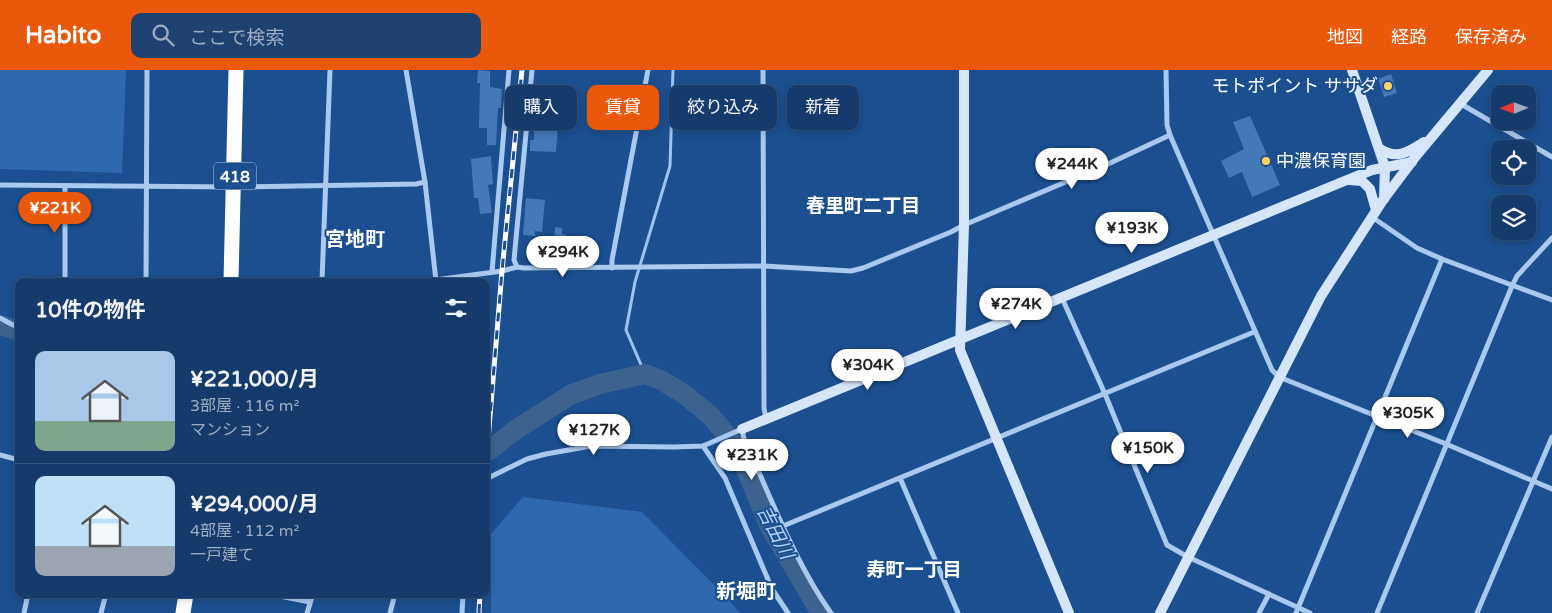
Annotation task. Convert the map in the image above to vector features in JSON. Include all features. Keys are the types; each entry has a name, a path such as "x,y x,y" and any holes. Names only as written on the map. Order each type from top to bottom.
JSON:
{"highway":[{"name":"418","path":"232,278 236,70"},
{"path":"182,613 185,598"}],"street":[{"path":"146,278 147,70"},
{"path":"322,278 330,70"},
{"path":"406,70 425,182 435,278"},
{"path":"492,272 509,70"},
{"path":"517,267 514,260 532,70"},
{"path":"612,268 648,70"},
{"path":"763,70 764,408 766,420"},
{"path":"964,70 964,225 960,350 1070,613"},
{"path":"1166,70 1167,125 1170,135 1272,370 1279,377 1552,489"},
{"path":"1352,70 1385,167 1383,200"},
{"path":"1160,613 1321,296 1383,200 1488,70"},
{"path":"1460,103 1552,157"},
{"path":"449,278 502,272 517,267 764,266 851,271 863,268 951,232 1170,135"},
{"path":"1380,148 1389,155 1401,154 1413,149 1433,136"},
{"path":"1372,170 1377,164 1380,148"},
{"path":"490,477 527,459 591,446 703,446 1347,180 1372,170 1412,162"},
{"path":"1347,180 1362,180 1370,189 1374,213 1417,248 1552,300"},
{"path":"0,186 326,186 416,184 425,182"},
{"path":"65,186 65,278"},
{"path":"1377,613 1512,286 1517,276 1552,238"},
{"path":"1297,610 1442,259"},
{"path":"1061,297 1104,394 1167,546 1269,594 1297,610 1310,613"},
{"path":"0,318 15,326"},
{"path":"783,526 1254,332"},
{"path":"737,431 744,439 783,526 818,594 831,613"},
{"path":"1477,613 1552,437"},
{"path":"703,446 725,478 772,589 788,613"},
{"path":"0,455 15,459"},
{"path":"900,478 958,613"},
{"path":"1259,613 1269,594"},
{"path":"24,613 27,598"},
{"path":"101,613 105,598"},
{"path":"290,598 310,602"},
{"path":"307,613 311,598"},
{"path":"390,613 394,598"},
{"path":"462,613 463,598"}],"shaded area":[{"path":"0,70 126,70 122,173 0,169"},
{"path":"523,497 642,512 740,613 491,613 491,534"}],"building":[{"path":"478,70 490,71 490,87 502,89 501,108 498,108 496,145 487,145 487,128 479,128 480,83 477,83"},
{"name":"モトポイント ササダ","path":"1391,74 1397,93 1384,97 1378,79"},
{"path":"1250,116 1280,185 1252,197 1242,172 1229,178 1221,161 1244,149 1233,122"},
{"path":"534,130 558,130 556,152 530,151 530,140 534,140"},
{"path":"491,156 493,184 488,185 492,213 480,214 478,198 474,198 471,159"},
{"path":"526,198 545,200 542,232 535,231 535,236 523,235"},
{"path":"555,227 562,228 562,234 566,235 567,254 562,254 562,262 553,262"}],"waterway":[{"path":"645,374 626,330 635,282 670,166 673,70"},
{"name":"吉田川","path":"0,325 15,330"},
{"name":"吉田川","path":"490,450 515,430 572,394 600,384 645,374 661,380 684,394 711,416 737,448 770,527 821,613"}],"railway":[{"path":"490,416 522,70"},
{"path":"479,613 480,598"}],"place":[{"name":"モトポイント ササダ","path":"1388,86"},
{"name":"中濃保育園","path":"1266,161"}],"district":[{"name":"春里町二丁目","path":"863,205"},
{"name":"宮地町","path":"355,239"},
{"name":"寿町一丁目","path":"914,569"},
{"name":"新堀町","path":"746,591"}]}
